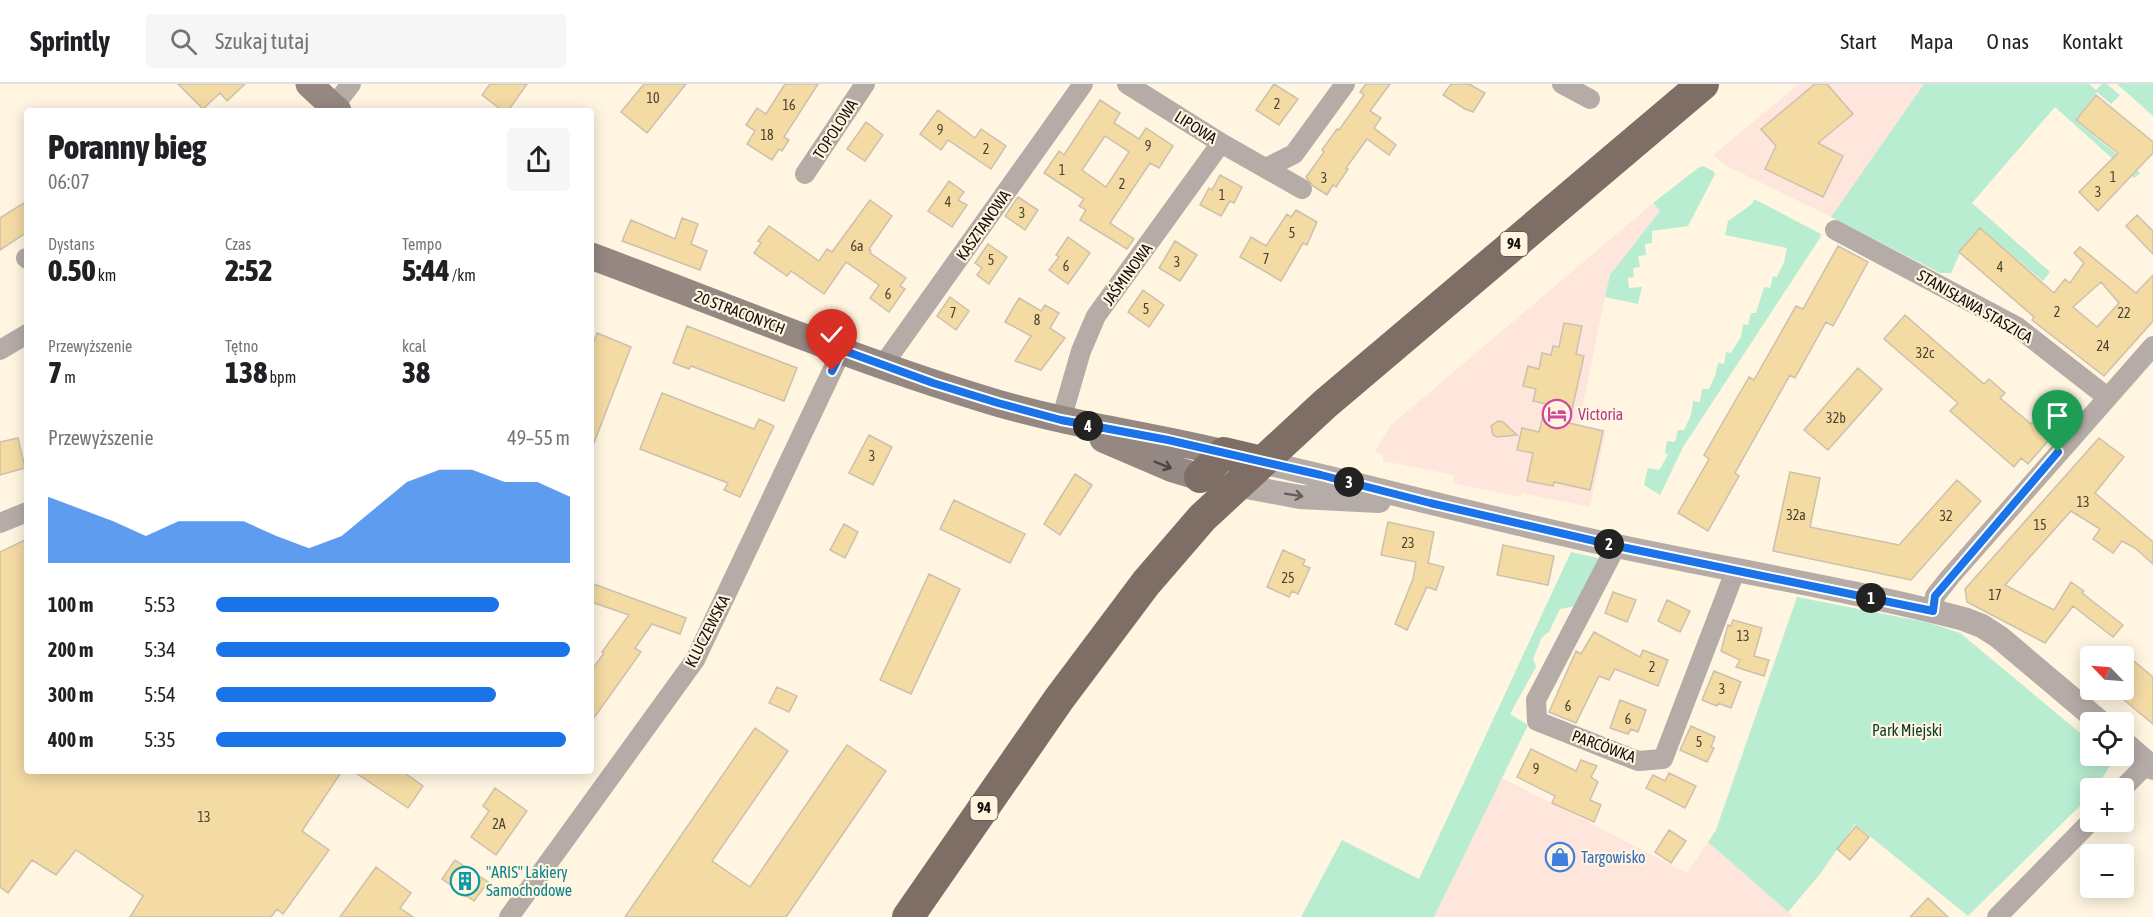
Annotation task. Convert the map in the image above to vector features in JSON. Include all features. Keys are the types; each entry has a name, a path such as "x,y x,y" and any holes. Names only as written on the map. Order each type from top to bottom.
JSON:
{"main road":[{"path":"309,84 332,108"},
{"name":"94","path":"908,917 1059,699 1146,583 1202,518 1325,404 1702,84"},
{"name":"20 STRACONYCH","path":"594,257 883,366 998,403 1061,420 1168,440 1262,462"},
{"name":"20 STRACONYCH","path":"1061,420 1154,461 1200,477 1236,485"},
{"path":"1200,477 1224,453"}],"street":[{"path":"335,108 351,84"},
{"name":"TOPOLOWA","path":"805,174 865,84"},
{"name":"KASZTANOWA","path":"883,366 1083,84"},
{"name":"LIPOWA","path":"1127,84 1221,143 1302,189"},
{"path":"1266,168 1294,154 1345,84"},
{"path":"1562,84 1590,99"},
{"name":"JAŚMINOWA","path":"1061,420 1082,351 1096,316 1221,143"},
{"name":"STANISŁAWA STASZICA","path":"1835,230 2016,326 2107,397"},
{"path":"0,350 24,336"},
{"path":"1933,611 1935,596 1942,586 2153,346"},
{"name":"KLUCZEWSKA","path":"509,917 695,660 842,350"},
{"path":"1262,462 1612,545 1964,618 1999,637 2089,712"},
{"path":"1236,485 1300,496 1430,503"},
{"path":"0,523 24,513"},
{"name":"PARCÓWKA","path":"1612,545 1611,556 1536,700 1537,721 1638,761 1663,759 1736,569"},
{"path":"2134,752 2150,766 2134,779"},
{"path":"1997,917 2080,832"}],"shaded area":[{"path":"1799,84 1924,84 1831,217 1725,165 1713,155"},
{"path":"1653,203 1660,211 1610,276 1605,297 1579,424 1606,430 1590,507 1522,493 1521,497 1457,484 1453,482 1454,475 1383,461 1383,455 1375,451 1391,425"},
{"name":"Targowisko","path":"1502,778 1687,873 1708,842 1794,917 1434,917"}],"green space":[{"path":"1924,84 2089,84 2096,90 2102,84 2107,84 2120,95 2111,104 2097,92 2075,120 2140,173 2134,178 2055,107 1972,203 2050,272 2043,281 1981,229 1960,253 1951,273 1940,273 1831,217"},
{"path":"2117,84 2153,84 2153,116"},
{"path":"1703,166 1715,174 1688,226 1652,231 1652,243 1645,244 1646,255 1638,256 1640,267 1633,268 1634,277 1628,278 1629,288 1642,287 1638,304 1605,297 1610,275 1660,211 1653,203"},
{"path":"1754,199 1821,234 1820,238 1683,447 1660,495 1644,485 1648,468 1659,470 1668,455 1665,453 1667,441 1675,442 1678,430 1684,430 1691,415 1693,401 1700,402 1702,389 1709,389 1718,363 1724,364 1726,352 1731,353 1741,337 1743,324 1748,325 1751,313 1756,313 1764,287 1770,288 1773,276 1777,277 1784,262 1787,248 1725,235 1728,221 1752,204"},
{"path":"1571,552 1602,559 1575,606 1560,609 1549,632 1542,637 1533,659 1536,667 1510,714 1528,725 1434,917 1301,917 1342,840 1419,879"},
{"name":"Park Miejski","path":"1797,597 1930,623 1960,633 2080,733 2080,766 2109,766 2102,778 2080,778 2080,806 1968,916 1855,824 1820,874 1788,912 1708,842 1716,830"}],"building":[{"path":"178,84 245,84 227,101 220,93 202,108"},
{"path":"490,84 527,84 510,108 499,108 482,95"},
{"path":"644,84 686,84 647,133 621,112"},
{"path":"785,84 818,84 784,137 789,140 772,160 747,144 755,131 746,125 757,108 766,114"},
{"path":"1274,84 1298,99 1279,125 1256,110"},
{"path":"1366,84 1390,84 1370,111 1381,118 1374,128 1396,145 1389,155 1367,139 1346,168 1348,169 1336,187 1333,185 1327,195 1313,186 1306,177 1324,152 1322,150 1364,95 1360,92"},
{"path":"1451,84 1469,84 1485,93 1473,112 1443,95"},
{"path":"1815,84 1827,84 1853,114 1818,143 1843,156 1823,197 1765,169 1776,146 1761,129"},
{"path":"2096,95 2153,142 2153,153 2098,211 2079,192 2118,153 2076,120"},
{"path":"1100,100 1120,113 1114,123 1139,139 1146,128 1173,146 1159,168 1150,163 1110,223 1134,239 1127,249 1080,220 1086,210 1079,206 1084,199 1044,173 1059,151 1064,155","holes":["1105,136 1129,152 1106,187 1082,170"]},
{"path":"938,110 975,138 981,129 1006,146 991,169 948,140 941,150 920,134"},
{"path":"866,122 883,135 865,161 847,149"},
{"path":"1220,175 1242,187 1234,203 1230,201 1221,216 1200,205 1209,188 1212,190"},
{"path":"949,181 964,192 958,200 967,205 952,227 928,211"},
{"path":"1018,197 1038,210 1025,230 1005,216"},
{"path":"870,200 892,216 869,249 870,253 906,278 900,286 905,289 889,312 870,298 879,285 846,262 824,294 791,271 787,276 754,253 761,243 758,241 769,226 819,261 827,249 832,252"},
{"path":"24,203 24,234 0,250 0,218"},
{"path":"1296,210 1317,222 1307,245 1303,243 1281,281 1240,257 1251,237 1266,246 1287,214 1291,217"},
{"path":"2137,215 2153,231 2153,254 2126,226"},
{"path":"682,218 698,224 691,244 707,251 700,270 622,241 631,220 675,239"},
{"path":"1980,228 2054,293 2065,279 2070,283 2084,263 2074,253 2080,247 2136,293 2153,275 2153,321 2104,376 2032,320 2034,317 1959,252","holes":["2101,282 2119,303 2097,327 2073,307"]},
{"path":"1068,237 1090,253 1068,284 1049,270 1059,257 1056,255"},
{"path":"1175,241 1197,255 1180,281 1159,268"},
{"path":"988,244 1007,257 989,284 977,275 982,268 975,263"},
{"path":"1838,246 1868,262 1833,326 1826,322 1795,378 1790,375 1735,473 1739,476 1708,531 1678,513 1709,459 1704,455 1749,377 1754,380 1796,306 1803,309"},
{"path":"1143,290 1164,305 1149,327 1128,312"},
{"path":"950,297 969,311 956,330 937,316"},
{"path":"1019,298 1041,311 1045,305 1059,313 1050,328 1065,338 1041,370 1015,361 1031,336 1005,322"},
{"path":"1905,315 1984,384 1989,379 2005,393 2000,398 2031,424 2050,402 2068,418 2028,464 2021,458 2014,467 1950,411 1958,403 1884,339"},
{"name":"Victoria","path":"1564,323 1582,326 1576,354 1584,356 1569,423 1603,431 1590,490 1554,482 1553,486 1527,481 1533,453 1517,450 1522,428 1539,432 1546,404 1533,401 1536,389 1523,386 1528,366 1539,369 1542,353 1551,355 1553,346 1559,347"},
{"path":"687,326 797,368 784,401 691,366 689,369 673,363"},
{"path":"597,333 631,347 594,443 594,342"},
{"path":"1858,368 1882,389 1828,450 1804,430"},
{"path":"662,393 754,429 759,419 774,426 740,497 724,490 728,483 640,449"},
{"path":"1498,421 1503,422 1517,435 1497,437 1493,435 1491,426"},
{"path":"869,435 892,447 873,485 849,473"},
{"path":"18,438 24,468 0,475 0,442"},
{"path":"2099,438 2124,457 2095,493 2153,542 2153,564 2135,548 2122,541 2113,553 2093,539 2100,529 2071,511 2005,585 2054,610 2071,582 2123,625 2113,637 2073,606 2045,643 1967,602 1965,589"},
{"path":"1790,472 1820,478 1810,527 1899,545 1957,480 1981,501 1911,580 1773,551"},
{"path":"1075,474 1092,485 1060,535 1044,524"},
{"path":"954,500 1025,534 1010,563 940,529"},
{"path":"1388,522 1434,532 1428,563 1444,567 1436,590 1427,587 1407,630 1395,624 1413,579 1416,562 1381,555"},
{"path":"844,524 858,532 845,558 830,550"},
{"path":"24,540 24,774 340,774 302,831 329,850 283,914 277,909 271,917 130,917 143,896 76,850 56,875 32,860 8,893 0,887 0,552"},
{"path":"1503,545 1554,556 1548,585 1497,575"},
{"path":"1283,550 1305,560 1303,565 1310,568 1298,594 1292,591 1289,597 1267,587"},
{"path":"929,574 960,589 911,694 880,680"},
{"path":"594,584 686,618 680,634 652,624 635,648 641,652 594,718 594,667 629,615 594,603"},
{"path":"1613,592 1636,600 1627,622 1605,613"},
{"path":"1667,600 1690,611 1680,632 1658,621"},
{"path":"1733,620 1762,628 1754,656 1769,660 1764,676 1736,667 1740,660 1721,651 1728,625 1731,626"},
{"path":"1594,632 1640,657 1643,650 1668,660 1658,686 1615,669 1609,680 1599,676 1576,723 1549,712 1576,651 1581,654"},
{"path":"2134,661 2153,677 2153,724 2124,700 2134,700"},
{"path":"1714,671 1741,682 1731,708 1702,700"},
{"path":"777,687 797,696 789,712 769,703"},
{"path":"1620,700 1646,710 1638,732 1631,729 1628,734 1610,728"},
{"path":"1691,726 1715,737 1711,747 1714,748 1707,762 1680,750"},
{"path":"755,728 788,751 712,861 750,887 847,745 886,771 786,917 625,917"},
{"path":"1531,749 1576,771 1581,760 1597,766 1591,777 1598,782 1590,800 1601,805 1594,822 1552,803 1555,796 1517,777"},
{"path":"1669,773 1696,786 1685,808 1646,788 1653,775 1665,781"},
{"path":"357,774 406,774 423,786 408,808"},
{"path":"495,788 527,811 496,855 471,837 489,811 483,806"},
{"path":"1856,826 1869,837 1850,860 1837,849"},
{"path":"1669,830 1686,841 1671,863 1655,852"},
{"name":"\"ARIS\" Lakiery Samochodowe","path":"455,860 488,882 474,901 442,879"},
{"path":"376,867 411,893 400,908 413,917 340,917"},
{"path":"1928,898 1948,917 1910,917"}],"place":[{"name":"Victoria","path":"1557,414"},
{"name":"Targowisko","path":"1560,857"},
{"name":"\"ARIS\" Lakiery Samochodowe","path":"465,881"}],"route":[{"path":"832,371 842,350 933,383 1061,420 1168,440 1612,545 1933,611 1935,596 2058,452"}]}
